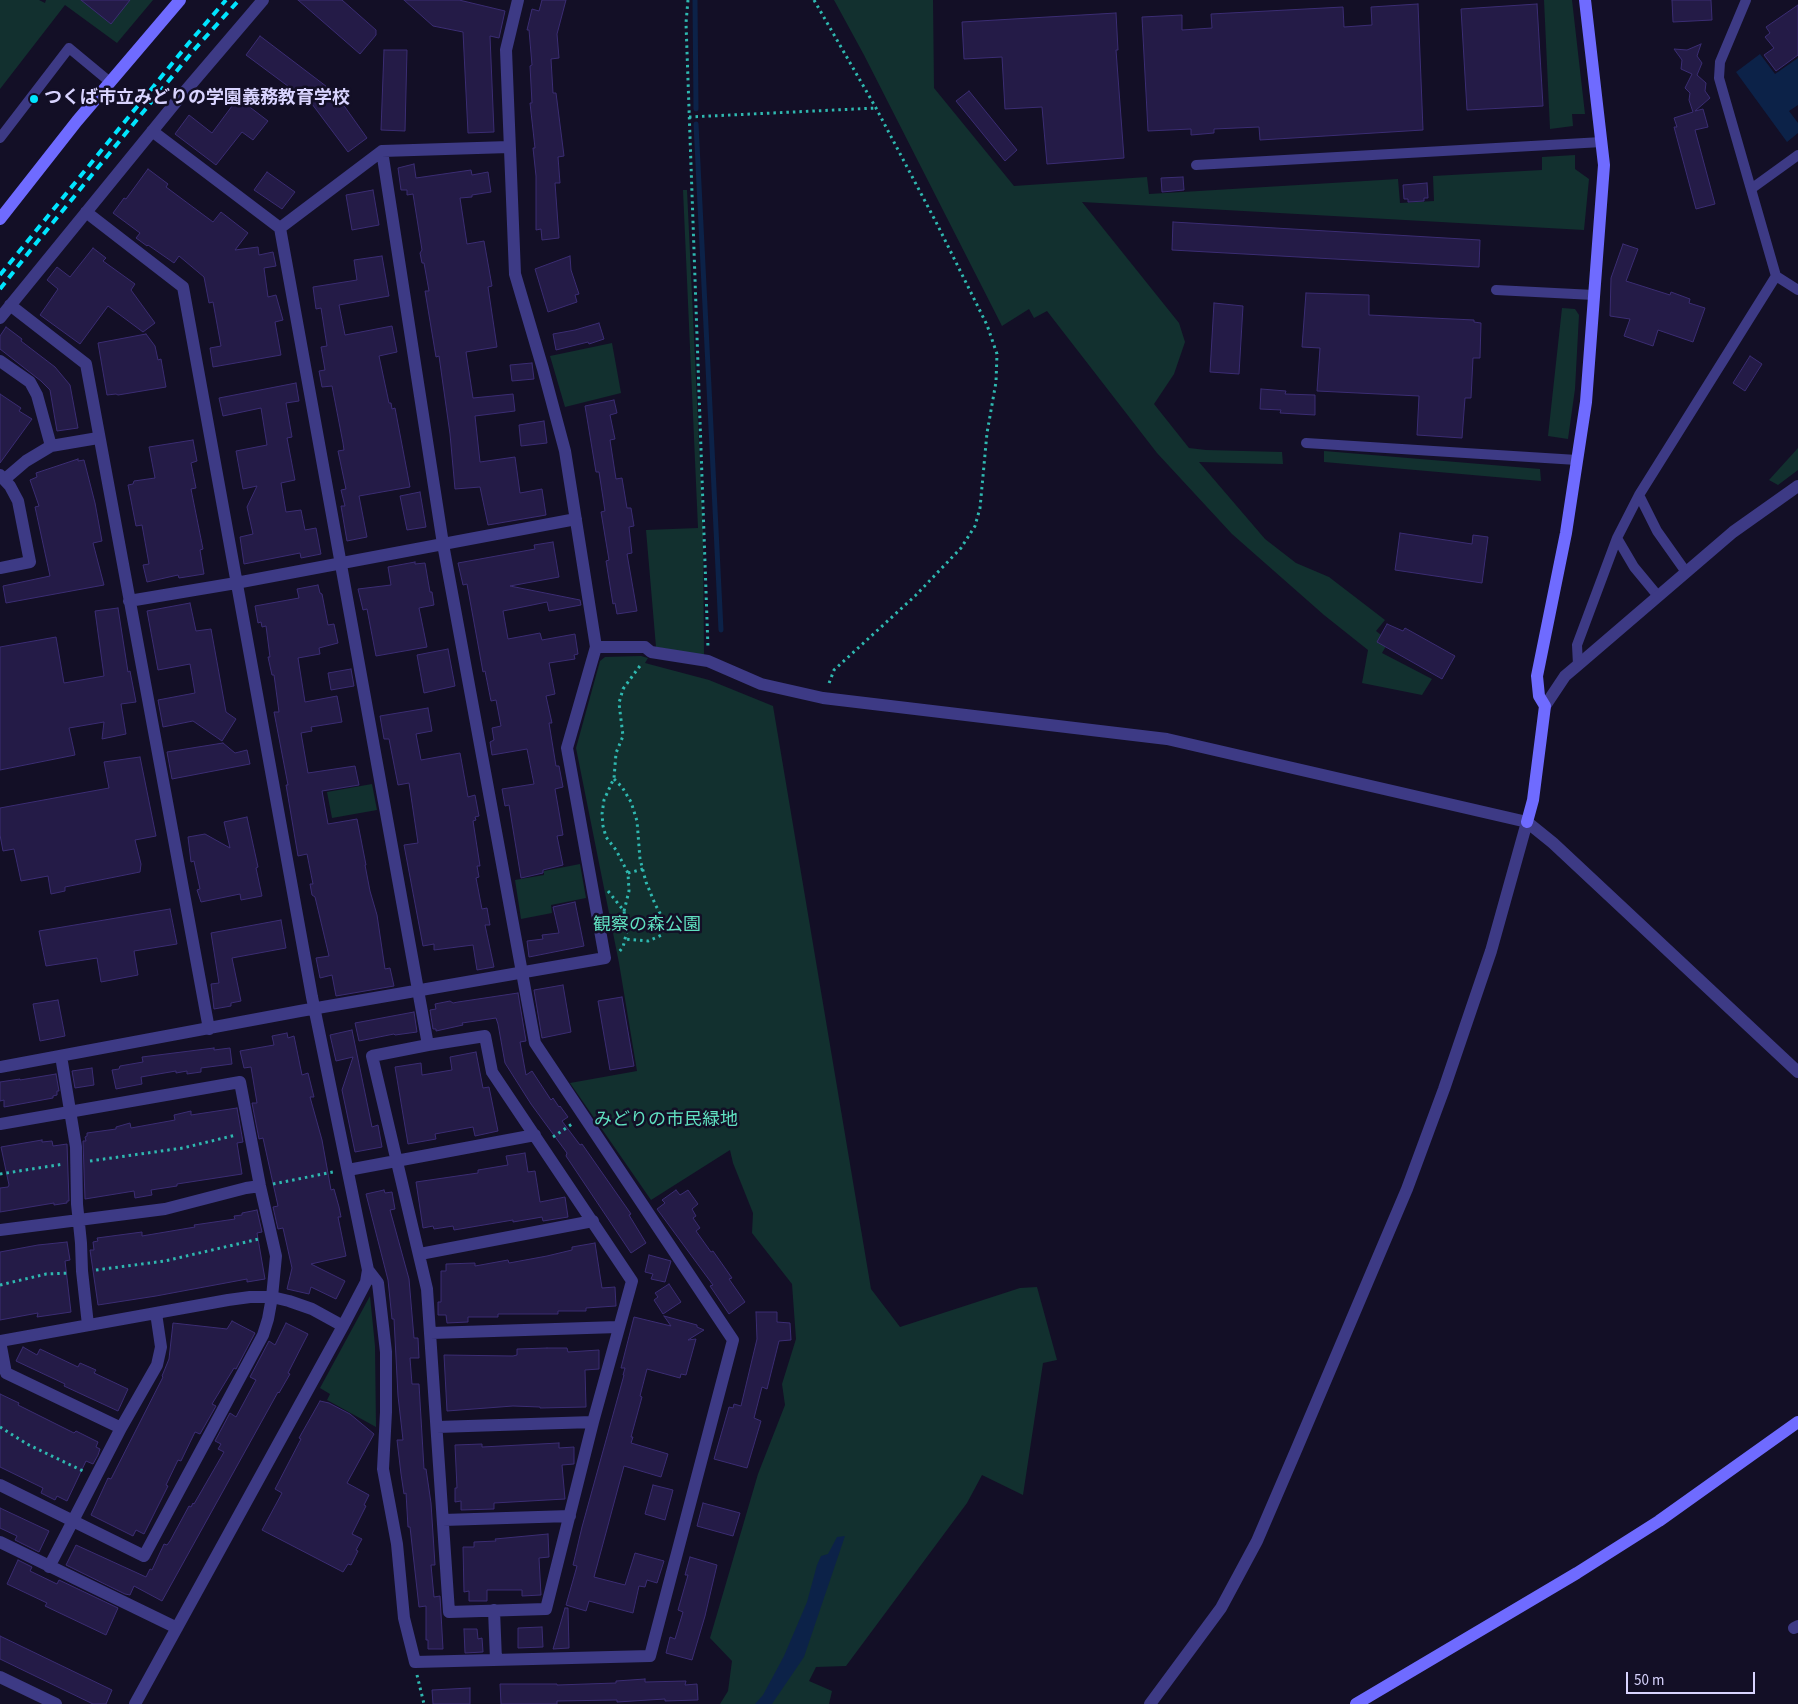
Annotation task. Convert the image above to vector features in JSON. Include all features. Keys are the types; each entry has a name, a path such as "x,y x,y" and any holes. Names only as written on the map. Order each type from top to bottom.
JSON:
{"street":[{"path":"0,219 77,120 180,0"},
{"path":"0,318 152,131 263,0"},
{"path":"0,1067 605,958 566,748 596,647 565,451 515,274 506,50 518,0"},
{"path":"1545,706 1540,696 1537,676 1566,533 1586,402 1604,165 1585,0"},
{"path":"152,131 280,228 428,1045"},
{"path":"280,228 382,151 509,147"},
{"path":"86,212 183,287 343,1171 368,1270 378,1283 386,1352 386,1412 383,1469 398,1544 404,1618 416,1662 650,1656 733,1340 535,1043 443,544 382,151"},
{"path":"10,305 86,364 98,438 209,1029"},
{"path":"0,361 30,382 38,395 51,446"},
{"path":"0,568 30,562 18,502 14,492 2,477 51,446 98,438"},
{"path":"1150,1704 1221,1608 1258,1541 1407,1189 1444,1089 1491,951 1533,800 1545,706 1565,676 1733,532 1798,486"},
{"path":"129,601 236,583 576,519"},
{"path":"596,647 645,647 651,652 708,661 761,684 823,698 1167,739 1527,822 1553,843 1798,1072"},
{"path":"485,1036 492,1072 538,1140 632,1281 593,1422 546,1609 449,1612 427,1289 372,1056 485,1036"},
{"path":"61,1056 76,1147 77,1204 88,1325"},
{"path":"0,1124 240,1082 276,1256 272,1297 263,1335 144,1556 0,1485"},
{"path":"343,1171 538,1140"},
{"path":"0,1230 165,1209 260,1186"},
{"path":"420,1254 593,1221"},
{"path":"135,1704 343,1326 366,1282 368,1270"},
{"path":"121,1428 6,1373 0,1340 228,1300 272,1297 312,1309 343,1326"},
{"path":"49,1566 121,1428 157,1365 161,1347 156,1312"},
{"path":"431,1333 618,1327"},
{"path":"437,1427 593,1422"},
{"path":"1356,1704 1569,1578 1658,1521 1798,1422"},
{"path":"443,1520 570,1516"},
{"path":"0,1542 177,1628"},
{"path":"494,1610 496,1660"},
{"path":"0,1677 56,1704"}],"lane":[{"path":"1746,0 1720,62 1719,78 1776,276 1798,290"},
{"path":"0,138 69,48 110,82"},
{"path":"1196,165 1602,142"},
{"path":"1751,189 1798,155"},
{"path":"1578,665 1577,645 1617,538 1639,495 1776,276"},
{"path":"1496,290 1594,295"},
{"path":"1306,443 1577,460"},
{"path":"1639,495 1657,530 1686,572"},
{"path":"1617,538 1634,567 1658,596"}],"path":[{"path":"688,0 686,24 708,661"},
{"path":"814,0 876,108 936,222 988,325 997,354 996,382 987,433 980,508 976,526 961,548 915,596 834,670 823,698"},
{"path":"689,117 876,108"},
{"path":"605,958 617,955 623,947 627,931 624,911 629,891 628,873 616,850 606,837 602,826 604,800 614,778 616,753 623,736 619,703 623,690 631,676 651,652"},
{"path":"614,778 631,802 637,821 646,882 654,904 664,921 662,935 648,941 625,938"},
{"path":"628,873 643,869"},
{"path":"593,890 600,888 608,890 624,911"},
{"path":"538,1140 583,1117"},
{"path":"0,1174 183,1148 250,1132"},
{"path":"260,1186 343,1171"},
{"path":"0,1285 46,1274 166,1261 272,1236"},
{"path":"0,1427 27,1444 96,1477"},
{"path":"416,1662 424,1704"}],"green space":[{"path":"0,0 39,0 45,3 46,0 153,0 117,43 65,5 0,89"},
{"path":"834,0 933,0 934,88 1014,186 1147,177 1149,194 1398,179 1400,203 1434,201 1433,176 1542,170 1542,157 1575,155 1575,169 1589,179 1584,230 1082,202 1179,323 1185,342 1174,374 1154,404 1189,448 1282,452 1283,464 1199,462 1265,539 1296,563 1329,577 1385,620 1376,631 1389,641 1382,653 1432,679 1422,695 1362,683 1368,650 1324,615 1232,534 1157,453 1047,311 1034,318 1029,309 1002,326"},
{"path":"1544,0 1572,0 1585,114 1572,114 1573,126 1550,129"},
{"path":"683,190 687,190 703,528 704,656 656,647 646,530 698,528"},
{"path":"1562,308 1575,309 1579,315 1575,389 1568,439 1548,436"},
{"path":"612,343 621,393 565,407 550,356"},
{"path":"1798,448 1798,470 1778,485 1769,480"},
{"path":"1324,451 1540,469 1541,481 1324,462"},
{"path":"641,656 648,658 645,663 709,680 773,706 871,1289 900,1327 1020,1288 1037,1287 1057,1360 1043,1363 1023,1495 982,1475 967,1503 846,1666 816,1667 809,1681 832,1691 829,1704 720,1704 728,1691 732,1661 710,1638 758,1474 785,1405 782,1384 796,1339 792,1284 752,1233 753,1213 733,1163 730,1150 651,1200 570,1083 637,1071 619,963 576,748 600,661 605,657"},
{"path":"372,784 377,810 332,818 327,792"},
{"path":"580,864 586,898 551,905 552,913 521,919 515,880 544,875 544,871"},
{"path":"370,1296 375,1346 376,1427 327,1400 330,1394 320,1388"}],"water":[{"path":"1760,54 1775,74 1798,58 1798,105 1789,111 1798,123 1798,133 1787,142 1736,72"},
{"path":"845,1536 804,1657 772,1704 755,1704 763,1695 784,1656 807,1602 821,1556 828,1554 837,1537"}],"building":[{"path":"81,0 130,0 111,24"},
{"path":"298,0 342,0 376,30 376,35 360,54"},
{"path":"404,0 459,0 505,11 499,38 490,36 494,132 468,133 463,32 433,26"},
{"path":"542,0 566,0 557,34 559,58 551,59 553,93 556,93 564,156 558,157 560,183 555,183 559,238 542,240 541,229 536,230 536,176 533,148 535,148 530,103 532,103 530,66 532,65 529,30 527,30 532,9 539,11"},
{"path":"1672,0 1711,0 1712,20 1673,22"},
{"path":"1418,4 1423,130 1260,140 1259,127 1214,129 1214,133 1191,135 1191,129 1148,131 1142,17 1182,15 1182,30 1212,28 1211,14 1343,7 1344,27 1372,25 1371,7"},
{"path":"1537,4 1543,106 1467,110 1461,9"},
{"path":"1798,5 1798,55 1776,71 1764,55 1774,48 1765,37 1770,33 1766,27"},
{"path":"1116,13 1118,50 1116,50 1124,158 1047,164 1042,107 1005,109 1002,57 964,59 962,22"},
{"path":"260,36 335,93 367,138 348,152 312,104 246,55"},
{"path":"1701,44 1697,56 1702,63 1697,75 1706,83 1705,91 1710,98 1695,111 1703,109 1708,127 1695,130 1715,204 1696,209 1674,127 1677,127 1674,118 1693,112 1689,100 1690,93 1685,88 1692,74 1681,69 1682,60 1674,49 1687,50"},
{"path":"384,50 407,50 405,131 381,130"},
{"path":"969,91 1017,150 1005,161 956,101"},
{"path":"238,98 268,121 253,140 242,132 216,165 175,134 189,115 212,133"},
{"path":"414,164 416,178 471,170 472,175 488,172 491,192 460,198 467,244 484,241 492,286 488,287 497,347 466,352 473,398 513,394 515,411 475,416 480,462 515,457 520,493 542,489 546,515 488,525 480,487 455,489 450,434 439,356 436,357 425,291 429,291 424,263 422,263 420,253 422,250 413,194 407,195 407,190 401,190 398,168"},
{"path":"148,169 168,184 166,187 213,222 221,212 248,233 235,250 258,247 259,255 273,252 276,266 264,268 268,297 276,295 283,320 275,322 281,355 213,367 210,348 221,346 213,302 209,303 204,277 179,256 174,263 147,246 136,238 140,233 113,213"},
{"path":"267,172 295,192 282,209 254,190"},
{"path":"1183,177 1184,190 1162,192 1161,178"},
{"path":"1427,183 1428,198 1424,198 1424,201 1408,202 1408,199 1404,199 1403,185"},
{"path":"373,190 379,225 352,230 346,195"},
{"path":"1173,222 1480,240 1479,267 1172,250"},
{"path":"1623,244 1638,249 1626,281 1670,295 1671,292 1690,299 1689,303 1705,308 1693,342 1658,330 1653,346 1624,336 1630,319 1610,316 1611,278"},
{"path":"93,248 106,258 103,261 135,284 131,290 155,323 143,332 108,306 80,344 40,315 58,289 47,280 57,267 70,277"},
{"path":"382,256 389,296 339,305 345,335 392,326 397,352 379,356 389,403 391,403 392,409 395,408 410,487 359,496 367,537 347,541 341,506 345,506 341,490 346,489 338,451 344,450 332,386 322,387 319,371 325,370 321,347 327,346 321,308 316,309 313,287 357,280 354,260"},
{"path":"570,256 571,270 579,294 575,295 577,302 548,312 535,269"},
{"path":"1306,293 1369,295 1369,315 1474,320 1474,322 1481,323 1480,358 1473,358 1471,398 1465,398 1462,438 1417,435 1419,396 1317,391 1320,348 1302,347"},
{"path":"1214,303 1243,306 1239,374 1210,372"},
{"path":"599,323 604,339 589,344 588,342 556,350 553,334"},
{"path":"6,327 55,367 70,385 78,428 57,431 50,390 0,349 0,336"},
{"path":"146,334 155,346 158,360 161,359 166,387 107,395 98,343"},
{"path":"1750,356 1762,364 1745,391 1733,383"},
{"path":"532,363 534,379 512,381 510,365"},
{"path":"296,383 299,401 286,403 292,437 287,438 295,480 281,483 286,512 301,510 305,530 316,528 321,554 301,558 300,553 244,564 240,537 253,534 247,507 257,486 243,489 236,451 267,445 261,408 223,416 219,398"},
{"path":"1261,389 1286,391 1285,394 1315,395 1315,415 1280,413 1281,410 1260,409"},
{"path":"0,394 21,408 19,411 32,419 0,463"},
{"path":"614,400 617,413 610,415 615,439 610,440 616,479 622,478 627,508 631,508 634,526 629,527 632,553 627,554 637,611 617,614 615,603 613,604 606,561 609,560 601,512 605,511 599,472 596,472 585,406"},
{"path":"544,421 547,443 521,446 519,425"},
{"path":"193,440 197,461 191,463 196,488 191,489 203,549 200,550 204,574 179,578 178,575 147,582 143,565 149,564 142,525 136,526 128,485 133,484 134,481 155,478 149,447"},
{"path":"78,459 78,461 84,460 95,503 102,541 93,543 104,585 6,603 3,586 50,576 35,507 39,506 30,480 37,477 36,473"},
{"path":"420,492 426,527 407,530 400,496"},
{"path":"1400,533 1472,544 1473,535 1488,537 1482,583 1395,570"},
{"path":"553,542 559,577 510,586 580,600 581,605 549,611 547,602 503,611 508,639 540,633 542,640 575,634 578,654 574,655 575,659 549,663 555,694 546,696 552,723 549,723 556,766 559,766 563,787 555,789 563,835 557,836 563,865 543,870 543,873 521,878 509,805 505,806 502,789 534,784 527,749 492,755 490,742 494,740 492,728 501,726 496,700 491,701 485,671 483,672 467,584 463,585 458,563 535,549 534,545"},
{"path":"415,562 415,564 425,563 434,605 419,608 427,647 376,656 367,609 363,610 358,589 391,585 388,567"},
{"path":"318,585 322,594 328,625 334,624 338,643 319,648 320,654 298,658 305,702 337,696 342,722 311,727 312,731 301,733 308,773 355,766 359,785 322,791 328,824 357,819 370,891 377,915 385,969 390,968 394,986 336,996 332,975 320,978 316,958 329,956 315,897 312,895 310,884 313,884 307,854 298,856 286,785 288,785 274,712 279,712 274,675 272,675 268,657 270,657 266,626 262,627 261,622 258,623 255,606 299,598 297,589"},
{"path":"190,603 196,631 211,629 226,712 236,719 222,741 193,721 163,727 158,700 195,693 190,664 158,670 147,611"},
{"path":"118,608 128,672 130,671 136,702 121,704 126,734 102,739 104,722 69,728 75,755 0,770 0,647 56,637 64,683 104,676 95,611"},
{"path":"1387,624 1403,631 1405,628 1455,656 1442,679 1377,642"},
{"path":"448,649 455,686 424,693 417,655"},
{"path":"351,669 354,686 331,690 328,673"},
{"path":"428,708 432,731 416,734 421,760 460,753 468,797 475,795 479,816 475,817 476,820 473,821 480,866 477,866 479,877 476,878 482,909 487,908 490,925 485,925 494,967 477,970 473,945 434,950 434,944 423,946 404,845 418,843 409,783 398,785 389,739 384,739 380,716"},
{"path":"223,743 235,753 247,750 250,764 172,779 167,752"},
{"path":"140,757 156,836 135,840 141,864 140,872 65,887 65,891 51,894 48,876 21,881 14,849 3,851 0,835 0,808 109,788 104,762"},
{"path":"247,817 262,896 241,900 240,894 201,902 197,890 200,889 194,861 191,862 188,837 205,834 230,848 224,822"},
{"path":"575,902 584,946 529,957 527,941 543,939 542,935 559,933 553,907"},
{"path":"170,909 177,944 134,951 138,975 101,982 97,958 46,966 39,931"},
{"path":"281,920 286,948 232,958 241,1001 231,1003 231,1006 214,1009 211,984 219,983 211,933"},
{"path":"563,985 571,1032 542,1038 534,990"},
{"path":"518,993 526,1041 520,1042 526,1075 532,1071 551,1100 553,1098 560,1106 568,1117 562,1121 580,1145 582,1144 631,1214 629,1215 646,1243 631,1253 566,1156 567,1153 531,1104 505,1063 496,1018 462,1023 463,1025 436,1031 436,1029 433,1029 430,1010 436,1009 435,1004"},
{"path":"622,997 634,1066 610,1070 598,1001"},
{"path":"58,1000 65,1036 40,1041 33,1004"},
{"path":"414,1012 417,1032 394,1034 359,1041 355,1023"},
{"path":"352,1030 372,1127 378,1125 382,1147 355,1152 342,1090 353,1057 336,1061 330,1035"},
{"path":"287,1033 288,1038 294,1036 302,1075 308,1073 314,1097 310,1097 322,1140 331,1190 334,1189 341,1217 338,1217 346,1256 311,1264 345,1281 336,1299 311,1287 309,1294 287,1289 292,1268 283,1228 278,1229 273,1207 278,1206 263,1138 259,1139 252,1103 257,1103 251,1067 244,1068 240,1051 274,1045 272,1036"},
{"path":"214,1048 214,1050 230,1048 232,1064 201,1068 201,1072 187,1074 187,1071 176,1073 176,1071 141,1077 142,1084 116,1089 112,1070 119,1069 120,1066 143,1062 142,1057"},
{"path":"476,1052 483,1088 489,1087 498,1131 475,1136 473,1127 435,1134 436,1139 408,1144 395,1067 421,1063 422,1075 452,1070 450,1057"},
{"path":"92,1068 94,1085 75,1088 72,1071"},
{"path":"56,1074 59,1091 57,1091 57,1095 53,1096 53,1098 4,1107 4,1100 0,1101 0,1082"},
{"path":"237,1108 243,1142 237,1143 242,1174 177,1184 177,1186 151,1190 152,1195 135,1198 134,1191 85,1199 83,1141 86,1141 87,1133 116,1129 116,1127 130,1123 131,1128 175,1120 174,1115 191,1111 191,1115"},
{"path":"42,1140 42,1142 52,1141 53,1146 67,1144 69,1201 67,1203 54,1205 54,1203 0,1212 0,1188 8,1187 9,1185 1,1147"},
{"path":"525,1153 528,1172 535,1171 540,1202 565,1197 568,1217 543,1221 542,1217 513,1222 513,1220 454,1230 453,1226 434,1229 433,1226 423,1228 416,1182 478,1173 478,1170 508,1165 506,1156"},
{"path":"384,1190 385,1193 392,1192 395,1209 390,1210 409,1279 414,1338 418,1338 419,1358 410,1358 412,1384 419,1384 424,1469 426,1469 431,1503 435,1565 431,1565 434,1597 440,1596 443,1649 428,1649 428,1640 426,1640 426,1606 419,1607 410,1527 408,1527 406,1493 404,1494 401,1474 397,1440 403,1440 398,1396 394,1319 392,1319 388,1280 366,1194"},
{"path":"676,1190 680,1195 688,1190 698,1204 692,1209 696,1216 693,1218 700,1228 696,1231 732,1278 729,1279 745,1302 729,1314 710,1286 713,1285 657,1209 665,1203 662,1200"},
{"path":"257,1210 262,1232 257,1233 265,1279 247,1282 247,1279 98,1305 90,1250 94,1250 93,1242 98,1241 97,1238 142,1232 142,1236 195,1227 194,1225 235,1219 234,1216"},
{"path":"67,1242 70,1260 65,1261 71,1312 37,1317 38,1313 0,1320 0,1252"},
{"path":"595,1243 602,1288 615,1287 616,1306 586,1308 586,1311 558,1311 558,1314 498,1314 498,1317 468,1317 468,1322 447,1323 446,1315 438,1315 438,1302 441,1302 441,1271 446,1271 446,1264 475,1263 475,1266 508,1260 509,1263 547,1256 572,1250 572,1247"},
{"path":"649,1255 671,1261 665,1282 651,1279 653,1274 645,1272"},
{"path":"669,1284 681,1302 663,1314 654,1300 658,1297 655,1293"},
{"path":"756,1312 777,1312 777,1322 790,1323 791,1340 779,1341 767,1389 762,1387 754,1418 761,1421 747,1468 714,1459 729,1407 733,1408 734,1404 741,1406 757,1339"},
{"path":"664,1316 697,1325 697,1327 704,1330 688,1340 696,1339 686,1375 681,1374 680,1378 647,1369 631,1443 668,1454 661,1477 624,1466 594,1577 625,1585 635,1553 664,1561 657,1583 647,1580 645,1587 639,1586 633,1613 589,1601 586,1611 566,1605 577,1566 573,1565 582,1527 624,1375 625,1368 621,1368 634,1317 671,1326"},
{"path":"232,1321 255,1333 236,1369 234,1368 212,1404 216,1406 200,1434 195,1432 181,1461 178,1460 166,1485 168,1486 144,1534 136,1530 133,1536 91,1515 108,1478 111,1479 163,1377 169,1359 173,1323 227,1329"},
{"path":"286,1323 308,1334 288,1373 290,1374 278,1392 162,1601 134,1586 130,1595 125,1594 66,1565 76,1545 146,1577 150,1569 152,1570 164,1544 167,1545 170,1541 189,1506 191,1507 194,1504 224,1452 218,1449 221,1444 215,1441 230,1413 236,1417 256,1380 250,1377 269,1341 275,1345"},
{"path":"23,1347 37,1355 40,1349 78,1367 80,1363 96,1370 94,1373 128,1389 118,1411 16,1361"},
{"path":"567,1348 568,1352 599,1350 599,1369 585,1370 586,1407 540,1408 513,1406 447,1411 444,1355 513,1356 517,1355 517,1349"},
{"path":"0,1394 74,1433 76,1431 98,1442 96,1447 100,1449 98,1455 93,1464 86,1461 67,1501 57,1496 55,1500 41,1493 43,1488 0,1467"},
{"path":"320,1401 329,1403 350,1414 374,1434 347,1483 369,1495 364,1505 366,1506 352,1534 362,1539 356,1550 358,1551 351,1565 348,1564 343,1572 262,1530 282,1493 275,1489 301,1439 299,1438"},
{"path":"559,1443 559,1448 574,1447 574,1464 562,1465 565,1499 494,1503 494,1509 461,1510 461,1501 455,1502 455,1488 457,1488 455,1445 482,1444 482,1447"},
{"path":"653,1485 673,1490 665,1520 645,1514"},
{"path":"703,1503 740,1513 733,1536 697,1526"},
{"path":"0,1508 49,1531 39,1552 15,1540 17,1536 0,1528"},
{"path":"548,1534 549,1557 539,1558 541,1595 522,1596 522,1590 487,1590 487,1601 469,1601 469,1591 464,1592 463,1547 474,1547 474,1542"},
{"path":"690,1557 717,1565 692,1660 666,1653 670,1637 675,1639 683,1612 678,1610 688,1575 685,1575"},
{"path":"18,1560 32,1567 30,1571 57,1584 59,1580 118,1608 106,1635 45,1606 47,1603 7,1584"},
{"path":"565,1608 568,1608 569,1648 553,1649"},
{"path":"542,1627 543,1647 518,1648 518,1628"},
{"path":"464,1629 477,1629 478,1639 482,1638 483,1652 465,1653"},
{"path":"0,1636 112,1690 106,1704 93,1704 0,1659"},
{"path":"645,1679 645,1682 686,1681 685,1685 697,1684 698,1700 557,1701 557,1704 501,1704 500,1684 616,1683 616,1681"},
{"path":"470,1688 470,1704 433,1704 432,1690"}],"waterway":[{"path":"695,0 696,109"},
{"path":"696,124 721,630"}],"railway":[{"path":"0,275 226,0"},
{"path":"0,289 193,51 239,0"}],"place":[{"name":"つくば市立みどりの学園義務教育学校","path":"34,99"}],"park label":[{"name":"観察の森公園","path":"647,926"},
{"name":"みどりの市民緑地","path":"666,1121"}]}
